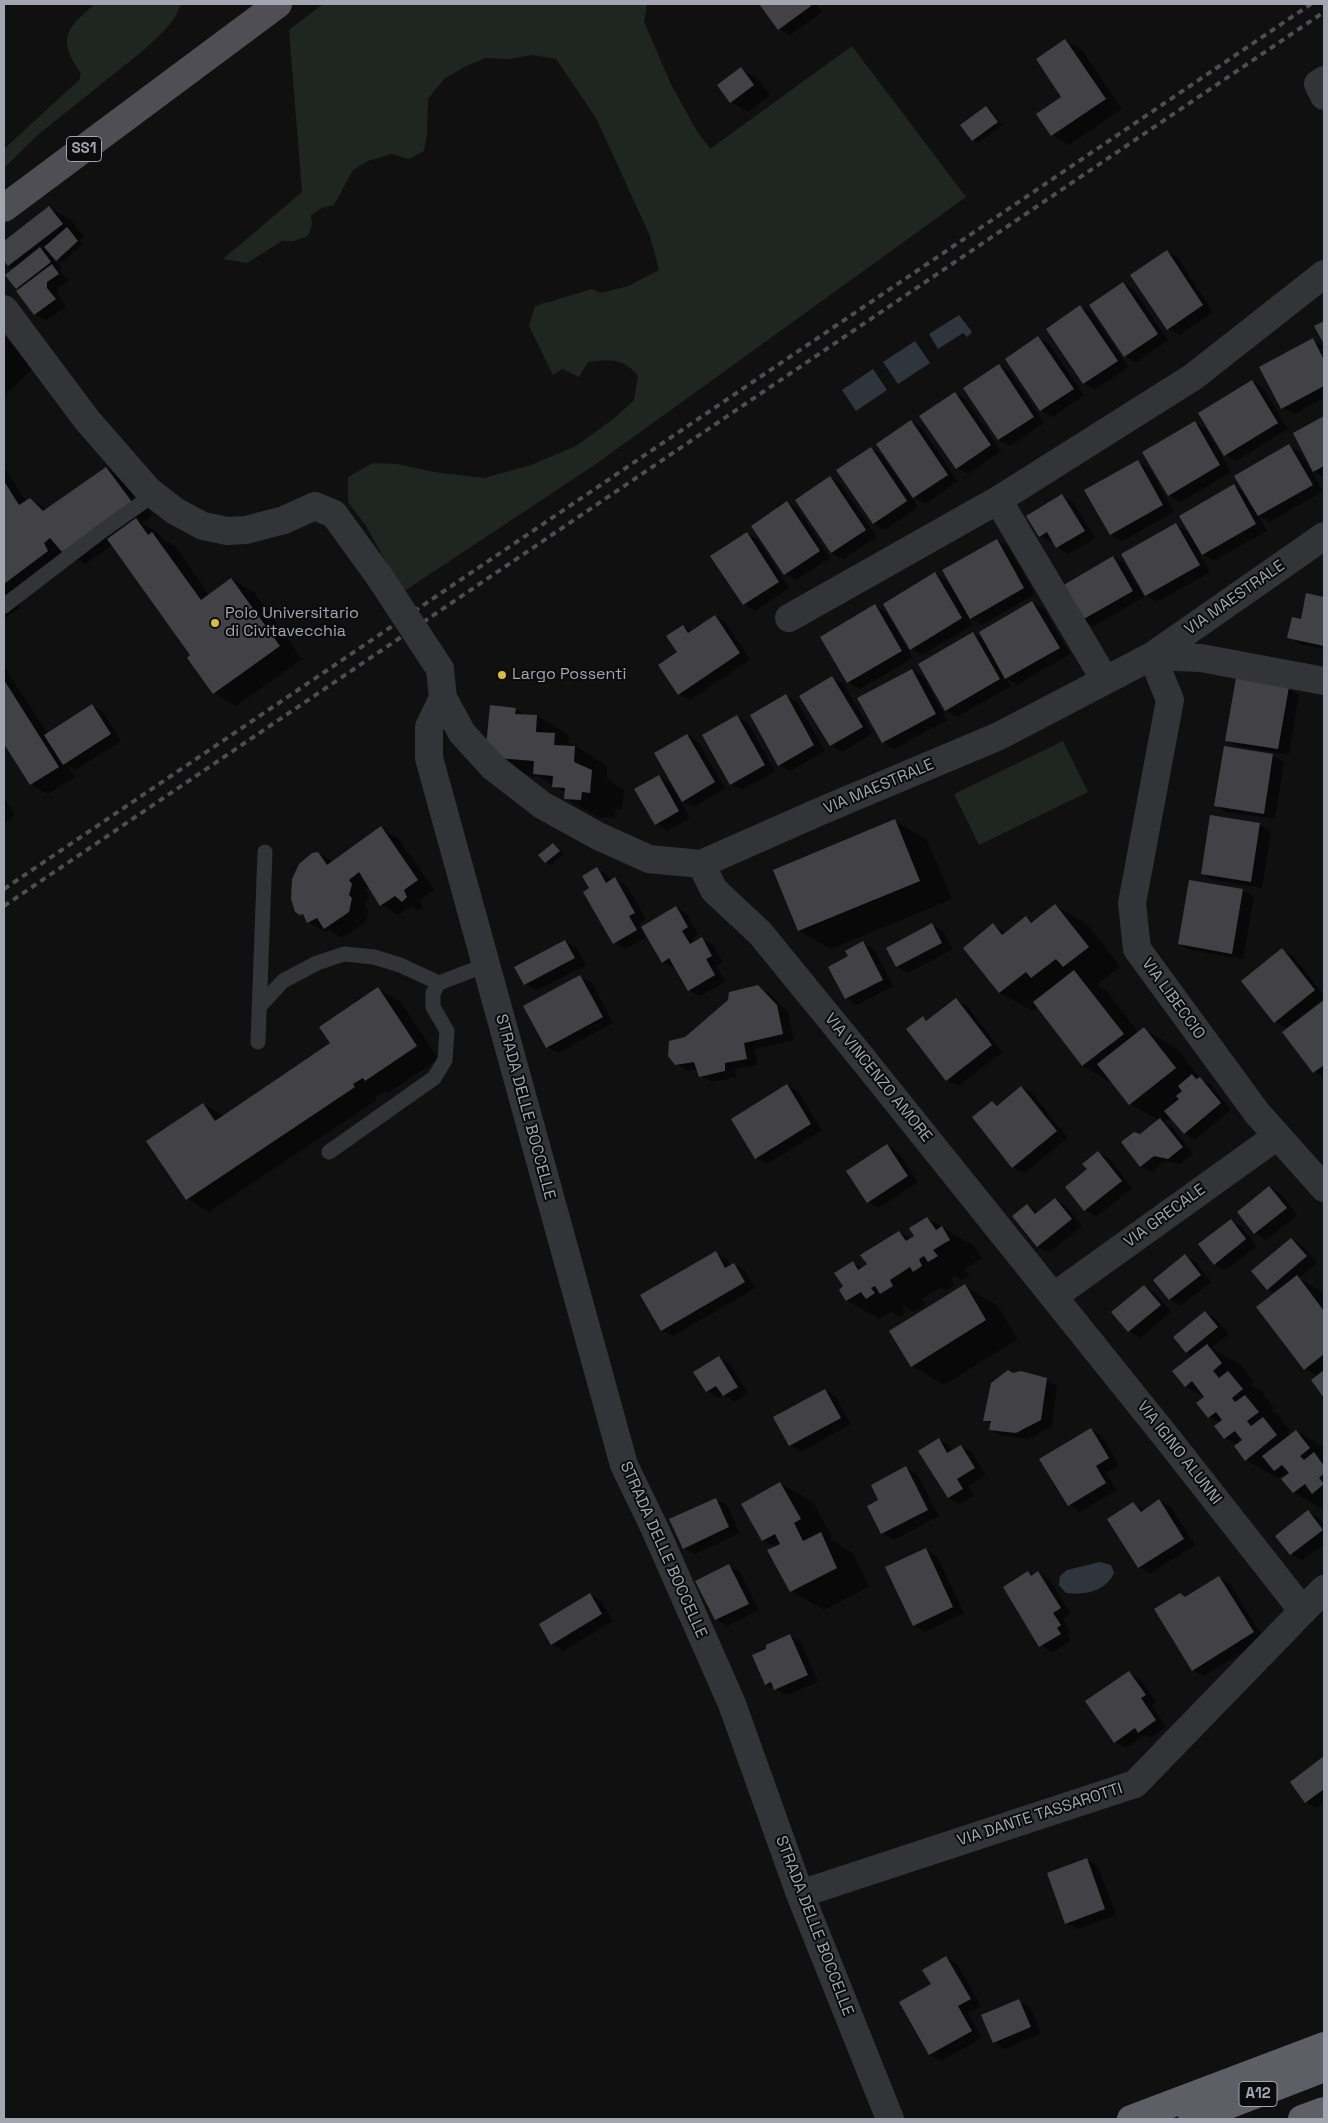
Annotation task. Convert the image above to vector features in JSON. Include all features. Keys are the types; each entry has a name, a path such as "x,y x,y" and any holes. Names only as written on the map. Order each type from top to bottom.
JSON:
{"highway":[{"path":"1131,2119 1324,2046"},
{"name":"A12","path":"1192,2119 1324,2068"},
{"path":"1302,2119 1324,2111"}],"main road":[{"name":"SS1","path":"4,208 278,4"}],"street":[{"path":"1324,80 1318,84 1324,96"},
{"path":"789,618 998,500 1193,377 1324,274"},
{"path":"4,309 87,420 153,496 203,526 227,531 246,530 284,520 315,506 334,514 379,576 440,669 443,698"},
{"path":"998,500 1105,680"},
{"name":"VIA MAESTRALE","path":"443,698 462,733 493,766 542,805 598,836 649,859 701,864 999,736 1152,656 1313,554 1324,536"},
{"path":"1152,656 1201,658 1324,681"},
{"name":"VIA LIBECCIO","path":"1152,656 1170,700 1132,903 1137,950 1257,1113 1324,1188"},
{"name":"STRADA DELLE BOCCELLE","path":"443,698 429,726 429,758 624,1466 655,1529 732,1704 800,1894 889,2116"},
{"name":"VIA VINCENZO AMORE","path":"701,864 714,890 760,933 1054,1296"},
{"name":"VIA GRECALE","path":"1054,1296 1277,1136"},
{"name":"VIA IGINO ALUNNI","path":"1054,1296 1303,1611"},
{"name":"VIA DANTE TASSAROTTI","path":"800,1894 1135,1784 1324,1589"}],"lane":[{"path":"4,606 102,531 153,496"},
{"path":"258,1042 265,852"},
{"path":"259,1007 283,981 317,964 344,954 374,957 400,965 438,983"},
{"path":"329,1152 434,1078 446,1060 447,1031 433,1007 433,993 438,983 486,965"}],"shaded area":[{"path":"95,4 181,4 176,16 165,30 145,49 39,134 4,168 4,149 79,80 81,74 69,52 68,35 77,21"},
{"path":"323,4 647,4 644,22 671,84 695,128 710,149 852,46 966,197 596,464 403,592 366,526 348,502 348,477 373,463 397,464 434,472 484,478 531,465 576,446 612,420 634,400 638,376 622,363 610,360 588,362 579,377 562,369 553,375 529,326 535,306 592,289 601,293 628,286 659,270 650,236 596,118 556,59 532,55 509,59 485,58 466,66 444,79 428,99 427,134 424,151 409,159 391,154 368,161 353,170 334,205 322,208 311,215 312,224 308,236 294,241 282,241 247,263 223,259 302,192 289,30"},
{"path":"959,315 972,332 967,337 963,333 938,349 929,334"},
{"path":"915,341 930,363 898,384 883,362"},
{"path":"873,369 887,390 856,411 842,390"},
{"path":"1063,741 1088,792 979,845 954,794"},
{"path":"1100,1562 1111,1565 1114,1573 1100,1588 1087,1593 1066,1593 1059,1585 1060,1576 1067,1570"}],"building":[{"path":"759,4 810,4 811,6 778,30"},
{"path":"1065,39 1106,99 1051,136 1036,114 1061,97 1036,59"},
{"path":"741,67 754,85 730,103 717,85"},
{"path":"986,106 998,122 972,141 960,125"},
{"path":"49,206 63,224 8,266 4,261 4,241"},
{"path":"67,227 78,241 56,261 44,247"},
{"path":"40,247 51,262 16,289 5,275"},
{"path":"1167,250 1203,305 1167,330 1130,275"},
{"path":"52,264 59,274 47,282 47,288 56,299 34,315 16,291"},
{"path":"1123,282 1158,334 1124,357 1089,305"},
{"path":"1080,305 1118,361 1083,384 1046,329"},
{"path":"1324,321 1324,344 1314,326"},
{"path":"1038,336 1074,389 1040,411 1005,359"},
{"path":"1313,338 1324,360 1324,386 1281,409 1259,367"},
{"path":"999,364 1034,417 998,440 963,388"},
{"path":"1252,380 1278,423 1224,456 1198,413"},
{"path":"955,392 991,445 956,469 919,416"},
{"path":"1324,416 1324,466 1313,472 1293,433"},
{"path":"911,420 948,475 913,498 876,444"},
{"path":"1195,421 1220,465 1168,496 1142,452"},
{"path":"1289,444 1313,485 1258,516 1234,476"},
{"path":"871,447 907,501 873,524 836,470"},
{"path":"1138,460 1163,505 1110,535 1084,490"},
{"path":"106,467 132,502 62,552 50,538 44,543 48,551 4,584 4,481 19,505 30,498 43,511"},
{"path":"830,476 866,530 831,553 795,500"},
{"path":"1234,484 1256,524 1202,555 1179,516"},
{"path":"1062,494 1085,531 1056,548 1047,532 1039,537 1026,516"},
{"path":"787,501 820,551 784,575 751,526"},
{"name":"Polo Universitario di Civitavecchia","path":"136,518 148,535 152,532 201,600 231,578 280,646 213,694 187,658 190,655 107,539"},
{"path":"1176,523 1200,565 1145,596 1121,554"},
{"path":"747,532 779,582 743,605 710,556"},
{"path":"997,539 1024,588 970,619 942,570"},
{"path":"1113,556 1133,591 1082,620 1062,586"},
{"path":"935,572 962,618 910,650 883,604"},
{"path":"1306,593 1324,597 1324,646 1287,638 1292,617 1301,619"},
{"path":"1032,601 1060,648 1005,679 979,632"},
{"path":"875,604 902,651 847,683 820,637"},
{"path":"715,615 740,653 678,695 658,665 677,652 666,636 683,625 688,633"},
{"path":"973,632 1000,679 945,711 918,664"},
{"path":"912,669 936,714 882,743 857,698"},
{"path":"832,676 863,727 830,746 799,696"},
{"path":"1236,678 1289,687 1278,749 1225,741"},
{"path":"4,680 59,767 30,785 4,744"},
{"path":"786,694 814,745 778,766 750,715"},
{"path":"92,704 111,734 63,765 44,735"},
{"path":"490,705 516,708 515,714 537,715 536,732 555,733 554,745 575,746 574,762 592,770 590,793 582,792 581,800 564,799 565,788 552,787 553,776 533,774 534,761 485,757"},
{"path":"737,715 765,765 730,785 702,735"},
{"path":"687,734 715,782 682,802 654,753"},
{"path":"1224,746 1273,754 1264,814 1214,806"},
{"path":"659,775 679,811 655,825 634,789"},
{"path":"1210,815 1260,823 1251,882 1201,874"},
{"path":"895,819 920,881 798,931 773,870"},
{"path":"381,826 418,880 404,890 407,897 402,902 395,896 380,906 359,872 349,880 352,884 349,895 352,898 349,912 324,929 317,918 307,923 303,914 300,915 295,912 291,899 292,879 299,864 312,853 318,852 327,865"},
{"path":"553,843 560,851 545,863 538,855"},
{"path":"597,867 606,883 615,877 635,913 629,916 637,930 613,944 583,892 589,888 582,876"},
{"path":"1189,880 1243,889 1232,954 1178,944"},
{"path":"1055,904 1089,947 1063,967 1056,959 1031,978 1026,972 999,993 963,948 993,923 1002,935 1026,916 1031,923"},
{"path":"676,906 688,927 682,931 690,944 702,937 712,956 706,959 715,975 688,991 669,958 662,963 641,927"},
{"path":"932,923 942,943 896,967 886,948"},
{"path":"565,940 575,958 524,985 514,967"},
{"path":"863,941 883,980 845,999 828,967 848,956 845,951"},
{"path":"1282,948 1315,990 1274,1023 1241,981"},
{"path":"1074,970 1124,1034 1082,1066 1033,1002"},
{"path":"580,975 603,1017 546,1048 523,1006"},
{"path":"758,985 777,1005 783,1034 744,1043 747,1059 725,1063 725,1071 699,1077 694,1062 675,1065 668,1056 669,1041 685,1037 728,1000 729,992"},
{"path":"378,987 417,1046 365,1081 363,1078 353,1084 355,1087 186,1200 146,1141 203,1103 215,1121 330,1043 319,1027"},
{"path":"956,998 992,1045 946,1081 906,1029 923,1016 926,1021"},
{"path":"1324,1000 1324,1065 1313,1073 1282,1032"},
{"path":"1144,1027 1176,1068 1129,1105 1097,1064"},
{"path":"1192,1074 1196,1079 1200,1077 1221,1103 1184,1134 1164,1111 1179,1099 1176,1096 1182,1091 1178,1086"},
{"path":"787,1084 811,1124 755,1159 731,1119"},
{"path":"1021,1086 1057,1131 1012,1168 972,1117 992,1101 997,1106"},
{"path":"1160,1118 1183,1147 1168,1159 1154,1156 1140,1167 1121,1142 1134,1132 1140,1134"},
{"path":"887,1144 908,1176 867,1203 846,1171"},
{"path":"1098,1151 1122,1181 1084,1211 1065,1187 1087,1169 1082,1164"},
{"path":"1269,1186 1287,1208 1254,1234 1237,1212"},
{"path":"1055,1198 1072,1219 1037,1247 1012,1216 1027,1204 1035,1214"},
{"path":"927,1217 936,1230 942,1226 950,1240 933,1250 938,1256 928,1262 924,1256 919,1259 922,1266 913,1272 910,1267 890,1280 893,1286 880,1294 875,1286 871,1288 875,1293 866,1299 861,1292 846,1301 839,1290 843,1286 834,1273 853,1261 858,1270 867,1264 860,1255 899,1231 906,1241 914,1236 909,1228"},
{"path":"1231,1219 1246,1239 1214,1265 1198,1244"},
{"path":"1291,1238 1307,1256 1267,1290 1251,1271"},
{"path":"716,1251 725,1268 734,1263 745,1282 661,1331 640,1295"},
{"path":"1185,1254 1201,1275 1169,1300 1153,1280"},
{"path":"1297,1275 1324,1311 1324,1354 1304,1370 1256,1307"},
{"path":"965,1284 986,1320 911,1367 889,1331"},
{"path":"1144,1285 1161,1305 1128,1332 1111,1312"},
{"path":"1205,1311 1218,1327 1186,1353 1173,1337"},
{"path":"1207,1344 1222,1363 1213,1371 1219,1378 1228,1371 1243,1389 1232,1398 1235,1402 1245,1395 1259,1412 1247,1421 1251,1426 1263,1417 1277,1435 1245,1461 1234,1446 1242,1440 1235,1431 1224,1439 1214,1426 1222,1420 1216,1412 1208,1418 1196,1403 1204,1397 1192,1381 1185,1387 1172,1371"},
{"path":"719,1356 738,1387 723,1396 716,1386 706,1392 693,1372"},
{"path":"1008,1370 1013,1373 1021,1371 1047,1378 1041,1420 1016,1433 989,1430 991,1421 983,1421 991,1383"},
{"path":"1324,1370 1324,1398 1311,1380"},
{"path":"825,1389 841,1418 789,1446 773,1417"},
{"path":"1091,1428 1109,1458 1096,1466 1106,1483 1068,1506 1039,1459"},
{"path":"1296,1430 1310,1448 1300,1456 1304,1460 1314,1452 1324,1466 1324,1473 1319,1478 1324,1484 1312,1494 1305,1484 1293,1493 1281,1479 1289,1473 1282,1465 1274,1471 1262,1456"},
{"path":"939,1438 947,1453 961,1445 975,1468 957,1479 963,1489 948,1498 918,1451"},
{"path":"906,1466 928,1510 881,1534 867,1506 878,1500 871,1485"},
{"path":"780,1482 801,1519 794,1523 803,1541 821,1532 837,1568 790,1592 767,1550 780,1544 775,1534 762,1541 741,1504"},
{"path":"716,1498 729,1527 683,1549 669,1519"},
{"path":"1159,1499 1184,1539 1138,1568 1107,1519 1133,1502 1141,1512"},
{"path":"1308,1510 1323,1530 1290,1555 1275,1536"},
{"path":"926,1548 953,1607 913,1626 885,1567"},
{"path":"729,1564 749,1604 715,1620 695,1581"},
{"path":"1028,1571 1031,1576 1038,1571 1061,1608 1053,1613 1061,1625 1057,1628 1061,1634 1039,1647 1003,1587"},
{"path":"1219,1576 1254,1632 1192,1671 1154,1609 1180,1593 1185,1597"},
{"path":"590,1593 602,1614 551,1645 539,1624"},
{"path":"790,1634 808,1675 774,1690 771,1682 765,1685 752,1655 766,1649 766,1645"},
{"path":"1129,1671 1146,1695 1141,1698 1156,1720 1138,1733 1135,1728 1114,1743 1085,1701"},
{"path":"1324,1756 1324,1789 1305,1803 1290,1782"},
{"path":"1087,1858 1105,1909 1065,1924 1047,1873"},
{"path":"946,1956 971,1999 958,2006 972,2031 929,2055 899,2002 931,1984 922,1970"},
{"path":"1019,1999 1031,2027 993,2043 981,2015"}],"railway":[{"path":"4,889 1311,4"},
{"path":"4,906 1324,12"}],"place":[{"name":"Polo Universitario di Civitavecchia","path":"215,623"},
{"name":"Largo Possenti","path":"502,675"}]}
